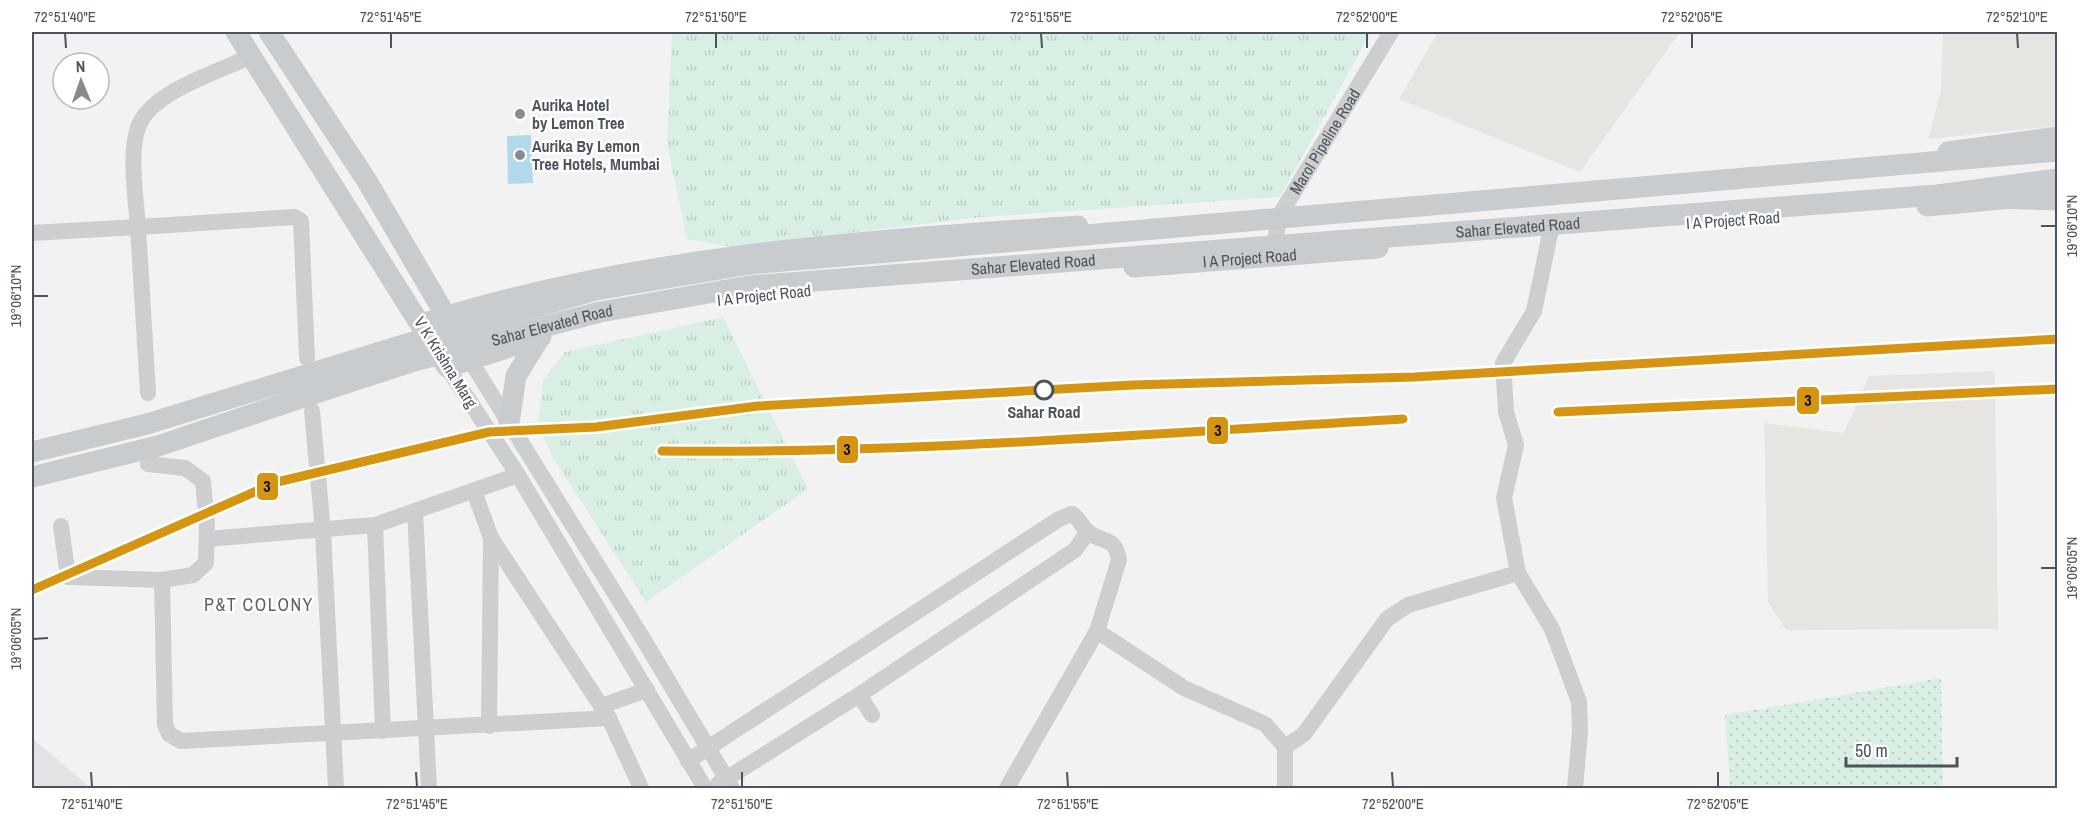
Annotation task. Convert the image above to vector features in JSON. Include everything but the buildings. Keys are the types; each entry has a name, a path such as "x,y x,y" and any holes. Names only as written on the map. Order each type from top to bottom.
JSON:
{"main road":[{"name":"V K Krishna Marg","path":"236,32 447,367"},
{"name":"V K Krishna Marg","path":"269,32 367,181 470,360"},
{"path":"422,324 493,304 588,282 696,261 798,247 1726,184 2058,137"},
{"name":"Sahar Elevated Road","path":"32,452 152,423 403,345 596,290 750,264 2058,151"},
{"name":"Sahar Elevated Road","path":"32,477 158,446 414,360 600,312 749,286 1937,195 2058,179"},
{"name":"I A Project Road","path":"447,367 540,337 642,311 749,294 1271,257 2058,194"},
{"path":"1937,195 2058,200"},
{"path":"429,287 461,302 493,304"},
{"path":"509,423 516,376 540,337"}],"street":[{"name":"Marol Pipeline Road","path":"1271,257 1281,213 1391,32"},
{"path":"148,393 134,157 139,124 161,98 252,56"},
{"path":"32,234 294,217 301,221 307,358"},
{"path":"1550,234 1534,311 1503,363 1506,412 1516,445 1504,498 1518,573 1552,628 1579,702 1580,731 1575,789"},
{"name":"V K Krishna Marg","path":"470,360 729,783"},
{"name":"V K Krishna Marg","path":"447,367 518,475 705,789"},
{"path":"312,411 323,531 336,789"},
{"path":"61,526 68,577 162,580 193,575 206,563 207,538 203,481 185,468 148,464"},
{"path":"207,538 323,531 375,525 518,475"},
{"path":"474,490 491,538 605,712 642,789"},
{"path":"415,511 429,789"},
{"path":"688,761 1059,519 1072,514 1082,521 1088,532 1109,540 1118,549 1119,560 1097,631 1007,789"},
{"path":"375,525 383,732"},
{"path":"710,789 729,783 1075,550 1088,532"},
{"path":"489,726 491,538"},
{"path":"1285,747 1304,734 1387,619 1408,604 1518,573"},
{"path":"162,580 165,725 169,734 181,741 489,726 605,712 646,690"},
{"path":"1097,631 1184,688 1265,724 1285,747 1286,789"},
{"path":"859,695 872,715"}],"shaded area":[{"path":"1438,32 1680,32 1580,172 1399,99"},
{"path":"1943,32 2057,32 2057,126 1928,139 1941,91"},
{"path":"1995,371 1998,629 1786,630 1768,602 1764,423 1844,433 1869,376"},
{"path":"32,738 91,788 32,788"}],"green space":[{"path":"672,32 1371,32 1280,197 982,217 732,247 687,239 667,144"},
{"path":"723,317 808,489 646,602 553,458 538,423 543,380 565,352"},
{"path":"1941,678 1943,788 1730,788 1725,715"}],"water":[{"path":"531,135 533,183 508,184 507,136"}],"transit line":[{"name":"3","path":"32,590 277,482 489,432 596,427 758,406 1133,385 1414,377 2058,339"},
{"name":"3","path":"1558,412 2058,389"},
{"name":"3","path":"662,451 940,446 1403,419"}],"place":[{"name":"Aurika Hotel by Lemon Tree","path":"520,114"},
{"name":"Aurika By Lemon Tree Hotels, Mumbai","path":"520,155"},
{"name":"Sahar Road","path":"1044,390"}],"district":[{"name":"P&T COLONY","path":"259,605"}]}
